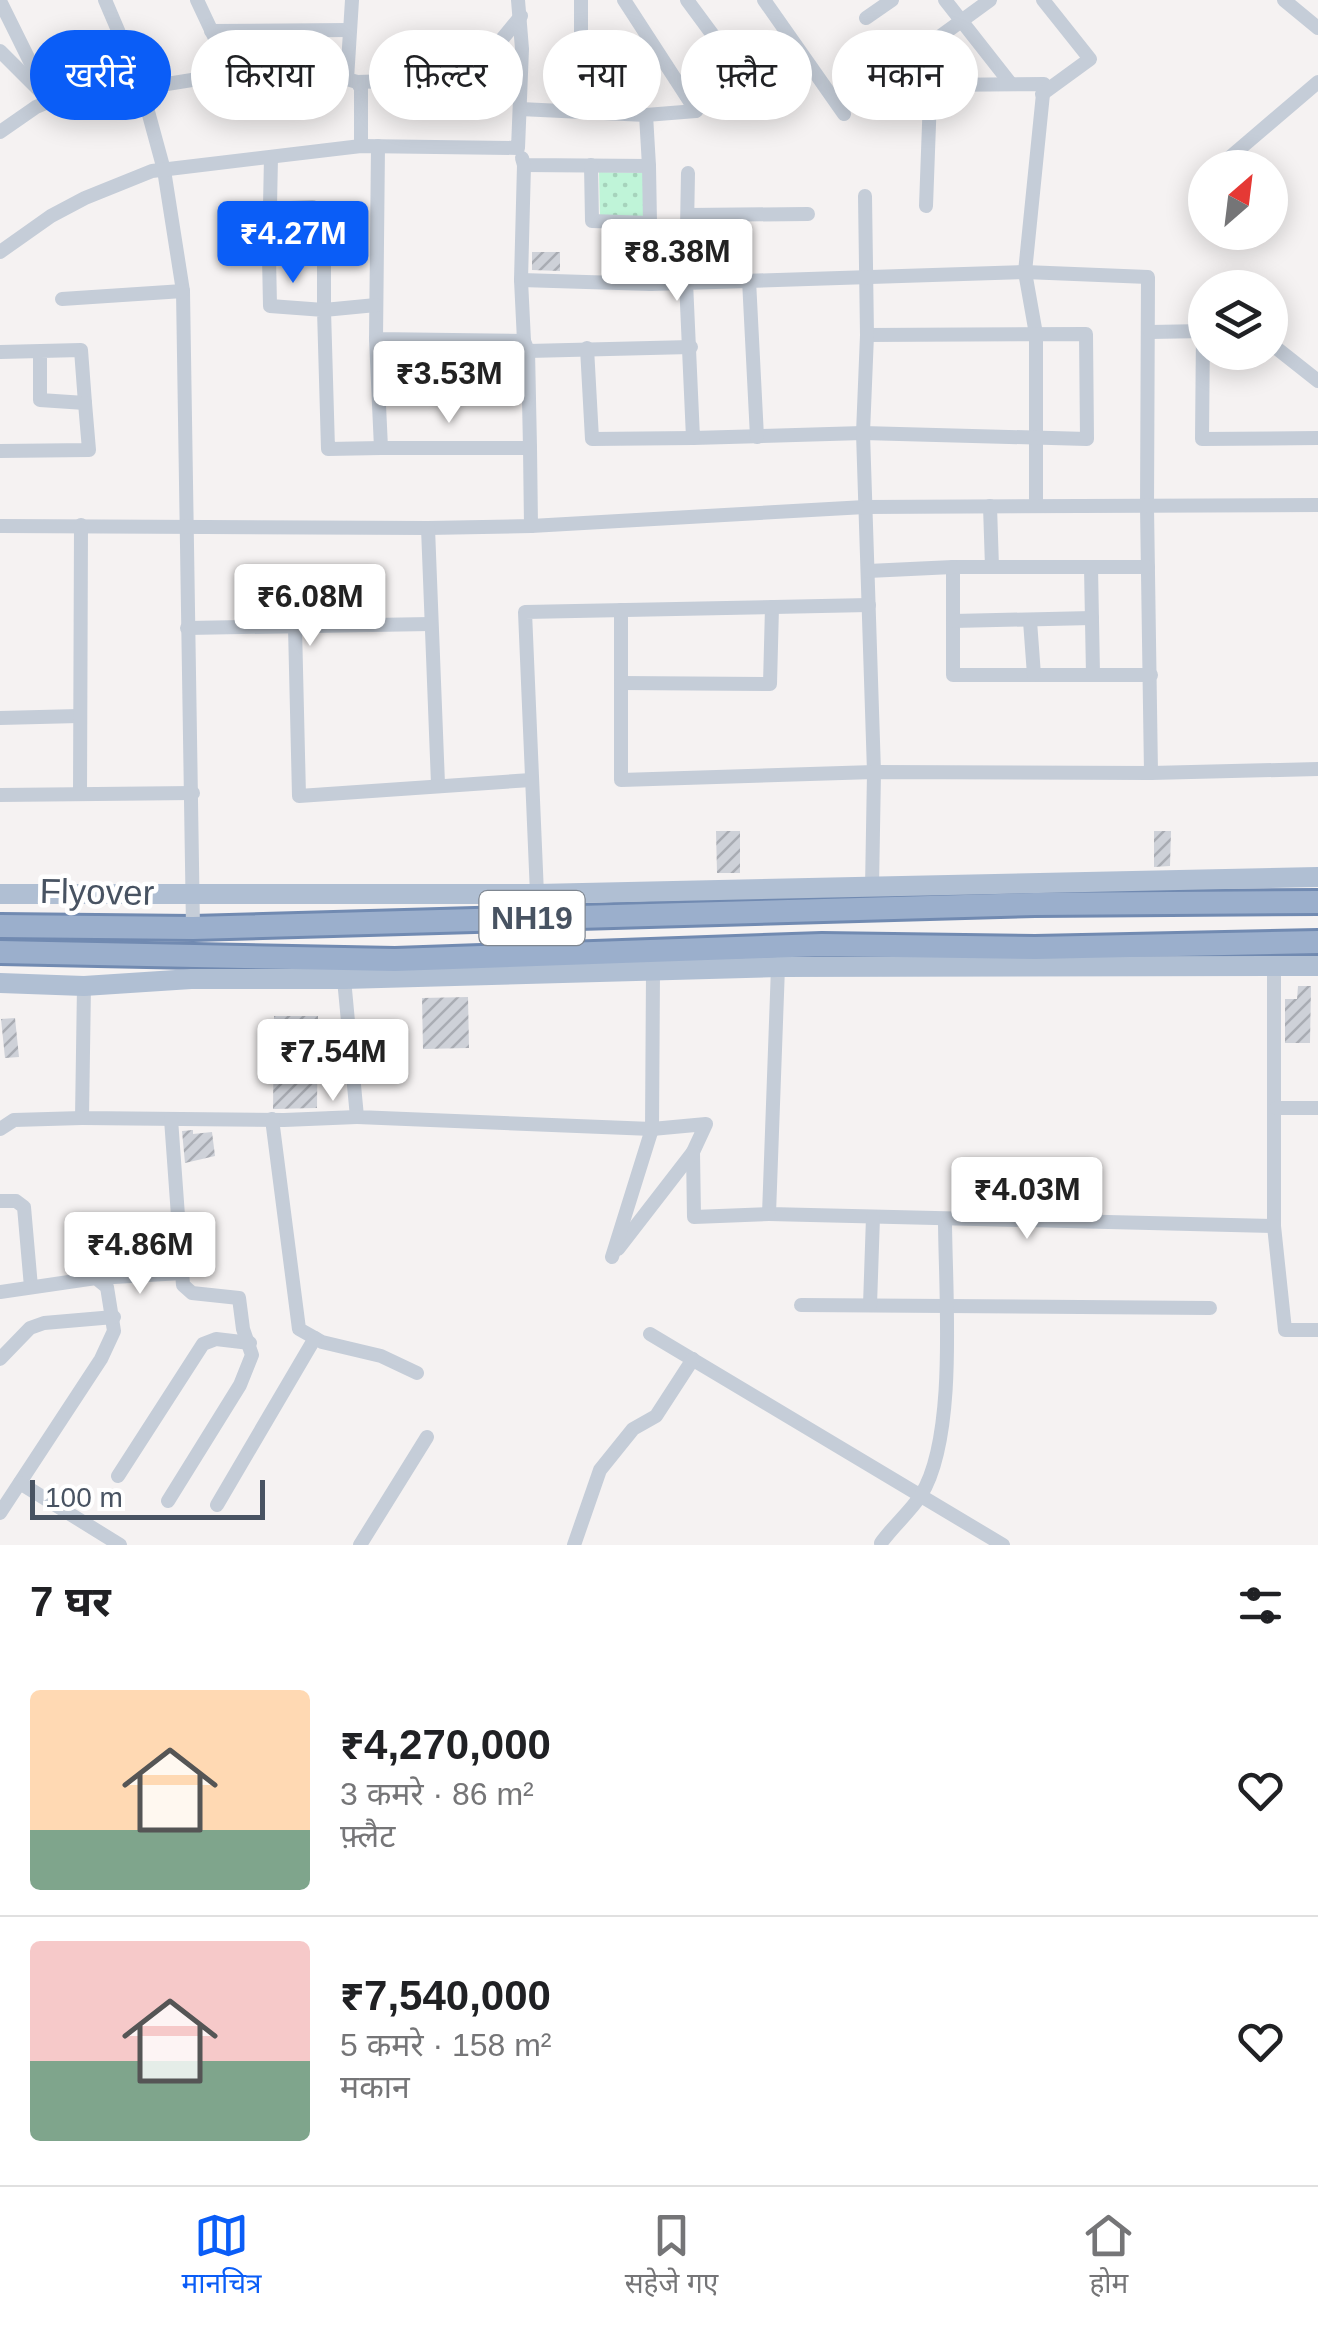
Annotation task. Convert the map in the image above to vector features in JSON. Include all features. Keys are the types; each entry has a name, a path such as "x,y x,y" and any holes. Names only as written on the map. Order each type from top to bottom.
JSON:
{"highway":[{"name":"NH19","path":"193,928 872,898 1318,902"},
{"name":"Flyover","path":"0,926 193,928"},
{"name":"NH19","path":"192,954 395,960 870,946 1034,948 1318,942"},
{"name":"Flyover","path":"0,952 192,954"},
{"path":"191,979 192,954"}],"main road":[{"path":"0,894 872,898 1318,877"},
{"path":"0,984 84,986 191,979 344,979 778,967 1318,966"}],"street":[{"path":"104,0 117,30"},
{"path":"196,0 211,30"},
{"path":"352,0 352,80 361,88 361,146"},
{"path":"582,0 582,30"},
{"path":"624,0 681,87"},
{"path":"686,0 709,30"},
{"path":"764,0 832,97"},
{"path":"866,18 892,0"},
{"path":"945,0 1010,84"},
{"path":"950,30 990,0"},
{"path":"1042,94 1090,59 1043,0"},
{"path":"1284,0 1317,26"},
{"path":"0,1 30,62"},
{"path":"349,80 454,79 480,66 520,8"},
{"path":"0,51 30,82"},
{"path":"1238,150 1318,82"},
{"path":"978,85 1044,84 1025,272 1036,334 1036,505"},
{"path":"1,130 30,113"},
{"path":"150,120 164,170 184,291 193,928"},
{"path":"519,120 518,148 524,165 522,280 531,526"},
{"path":"646,120 651,284"},
{"path":"926,206 930,120"},
{"path":"0,252 51,216 85,198 164,170 361,146 518,148"},
{"path":"378,146 376,339 381,448"},
{"path":"270,157 270,306 324,310 376,304"},
{"path":"524,165 649,166"},
{"path":"591,165 592,221 650,223"},
{"path":"688,173 686,282 693,438"},
{"path":"865,196 863,433 874,772 872,898"},
{"path":"270,209 312,207 324,256 328,448 530,448"},
{"path":"688,215 808,214"},
{"path":"269,256 324,256"},
{"path":"522,280 651,284 1025,272 1148,277 1151,773"},
{"path":"749,280 757,437"},
{"path":"62,299 184,291"},
{"path":"1150,332 1188,331"},
{"path":"587,348 592,439 863,433 1086,439 1086,334 866,336"},
{"path":"376,339 587,348 691,347"},
{"path":"0,352 81,350 88,450 0,451"},
{"path":"40,351 40,400 85,403"},
{"path":"1288,357 1318,381"},
{"path":"1203,370 1202,439 1318,438"},
{"path":"0,526 428,528 865,508 1318,505"},
{"path":"990,506 992,567"},
{"path":"80,525 80,794"},
{"path":"428,528 438,784"},
{"path":"953,567 953,674 1150,675"},
{"path":"1091,567 1093,675"},
{"path":"868,570 1148,567"},
{"path":"537,894 525,612 869,605"},
{"path":"621,683 770,684 772,607"},
{"path":"621,610 621,780 874,772 1151,773 1318,768"},
{"path":"953,621 1092,618"},
{"path":"1030,621 1034,675"},
{"path":"188,628 431,624"},
{"path":"295,627 299,796 531,780"},
{"path":"0,718 80,716"},
{"path":"0,795 193,793"},
{"path":"769,1214 778,967"},
{"path":"1274,967 1274,1226 1285,1330 1318,1330"},
{"path":"0,1129 14,1120 82,1118 356,1117 652,1129 706,1124 693,1152 612,1257 652,1129 653,972"},
{"path":"344,979 356,1117"},
{"path":"82,1118 84,986"},
{"path":"1276,1108 1318,1108"},
{"path":"168,1501 240,1385 252,1356 239,1298 192,1293 183,1285 170,1119"},
{"path":"272,1120 299,1329 315,1338 381,1356 418,1372"},
{"path":"693,1152 694,1217 769,1214 1274,1226"},
{"path":"0,1201 16,1200 24,1207 31,1287"},
{"path":"870,1306 873,1217"},
{"path":"881,1543 921,1494 940,1446 945,1406 945,1218"},
{"path":"0,1292 96,1278 182,1273"},
{"path":"0,1513 101,1359 114,1332 107,1287 96,1278"},
{"path":"800,1305 1210,1308"},
{"path":"0,1359 30,1328 44,1322 114,1317"},
{"path":"650,1334 1004,1545"},
{"path":"217,1505 315,1338"},
{"path":"118,1476 203,1344 216,1339 250,1342"},
{"path":"574,1545 592,1486 606,1462 633,1430 656,1416 693,1359"},
{"path":"360,1545 427,1437"},
{"path":"20,1482 120,1545"}],"green space":[{"path":"599,172 645,173 644,217 600,216"}],"building":[{"path":"532,252 560,252 560,271 532,270"},
{"path":"716,831 740,831 740,873 717,873"},
{"path":"1154,831 1171,831 1170,866 1154,867"},
{"path":"1298,986 1311,986 1310,1043 1285,1043 1285,999 1297,999"},
{"path":"468,997 469,1048 423,1049 422,998"},
{"path":"274,1016 318,1016 317,1108 273,1109"},
{"path":"15,1018 19,1057 5,1058 1,1019"},
{"path":"193,1130 193,1134 212,1132 215,1156 185,1163 182,1131"}]}
